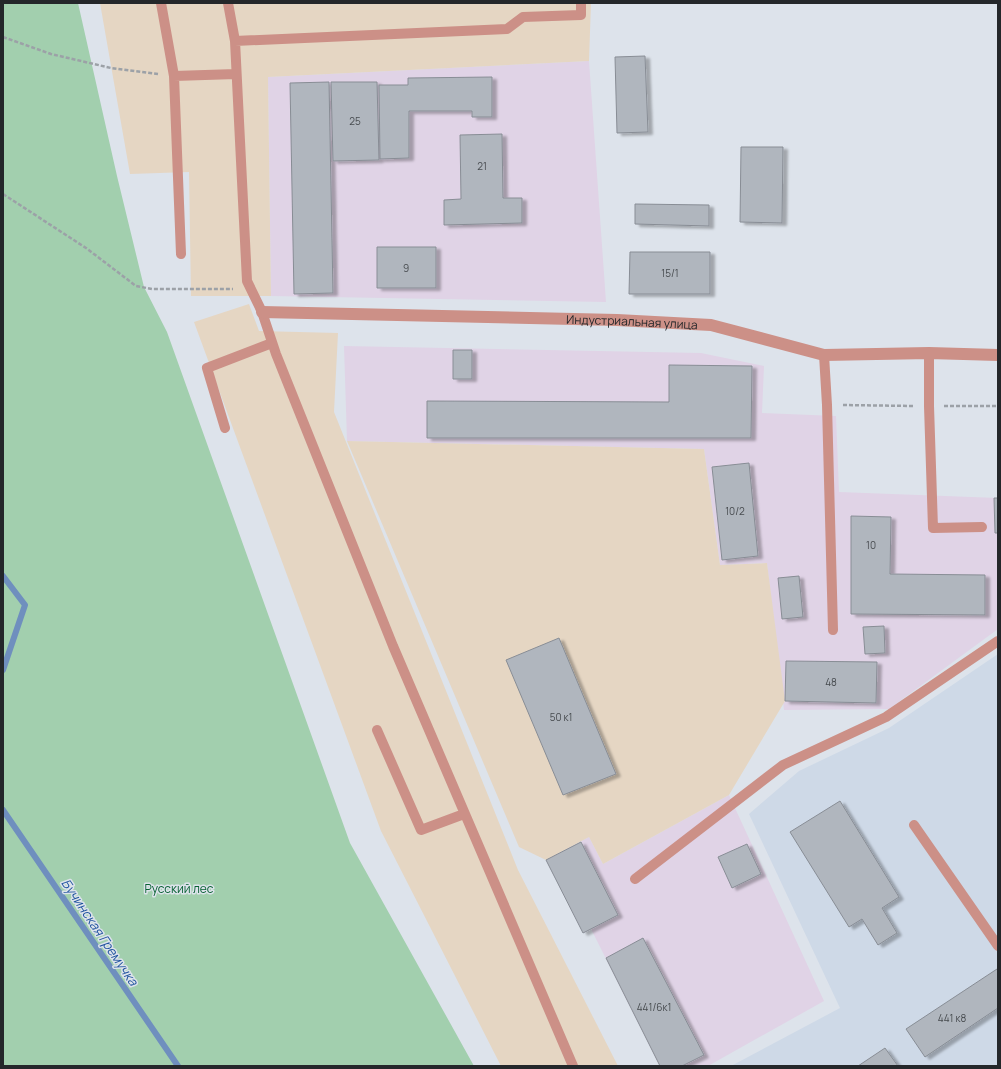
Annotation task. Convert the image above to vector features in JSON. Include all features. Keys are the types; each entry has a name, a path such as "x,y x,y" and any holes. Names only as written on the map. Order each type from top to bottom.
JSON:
{"street":[{"name":"Индустриальная улица","path":"262,312 617,320 711,325 824,355 929,353 998,356"}],"lane":[{"path":"161,3 174,76 181,254"},
{"path":"228,3 235,41 247,281 262,312 272,343 393,646 573,1066"},
{"path":"235,41 507,29 523,17 581,15 581,3"},
{"path":"174,76 236,74"},
{"path":"225,428 207,368 272,343"},
{"path":"929,353 928,406 933,528 982,527"},
{"path":"824,355 827,405 833,630"},
{"path":"635,879 783,765 886,717 998,641"},
{"path":"377,730 420,830 464,814"},
{"path":"914,825 998,946"}],"path":[{"path":"3,37 51,54 111,68 174,76"},
{"path":"3,194 86,248 136,286 152,289 251,289"}],"shaded area":[{"path":"100,3 591,3 589,61 268,77 271,296 191,296 189,172 130,174"},
{"path":"589,61 606,302 271,296 268,77"},
{"path":"249,304 259,331 338,333 334,412 518,870 618,1066 501,1066 381,831 194,322"},
{"path":"344,346 701,353 764,366 762,413 836,416 839,492 998,498 998,629 889,709 784,710 767,563 720,565 704,449 347,441"},
{"path":"347,441 704,449 720,565 767,563 785,701 729,795 603,864 589,837 546,860 519,847"},
{"path":"998,654 998,1066 731,1066 840,1008 749,814 799,771 889,728"},
{"path":"729,795 824,1001 708,1066 660,1066 591,929 583,933 546,860 589,837 603,864"}],"green space":[{"name":"Русский лес","path":"3,3 78,3 144,287 167,332 350,843 474,1066 3,1066"}],"building":[{"path":"645,56 648,132 617,133 615,57"},
{"path":"492,77 492,117 472,117 472,111 409,111 409,158 380,159 379,85 408,85 408,78"},
{"path":"329,82 333,293 294,294 290,83"},
{"path":"331,82 377,82 379,160 333,161"},
{"path":"502,134 503,198 522,198 522,223 444,225 444,200 461,199 460,135"},
{"path":"741,147 783,147 782,223 740,222"},
{"path":"635,204 709,205 709,226 635,224"},
{"path":"377,247 436,247 436,288 377,288"},
{"path":"630,252 710,252 710,294 629,294"},
{"path":"453,350 472,350 472,379 453,379"},
{"path":"669,365 752,366 751,438 427,438 427,401 669,402"},
{"path":"749,463 758,556 722,560 712,467"},
{"path":"994,498 998,498 998,533 995,533"},
{"path":"851,516 891,517 890,574 985,575 985,615 851,614"},
{"path":"799,576 803,617 782,619 778,578"},
{"path":"884,626 885,653 865,654 863,627"},
{"path":"559,638 616,774 563,795 506,660"},
{"path":"786,661 877,662 876,703 785,701"},
{"path":"840,801 899,897 882,908 897,933 878,945 862,919 849,927 790,832"},
{"path":"581,842 618,915 583,933 546,860"},
{"path":"747,844 761,874 732,888 718,857"},
{"path":"643,938 704,1055 682,1066 660,1066 606,958"},
{"path":"997,969 998,1008 925,1057 906,1029"},
{"path":"885,1048 898,1066 858,1066"}],"waterway":[{"name":"Бучинская Гремучка","path":"3,576 25,605 3,670"},
{"name":"Бучинская Гремучка","path":"3,810 178,1066"}]}
